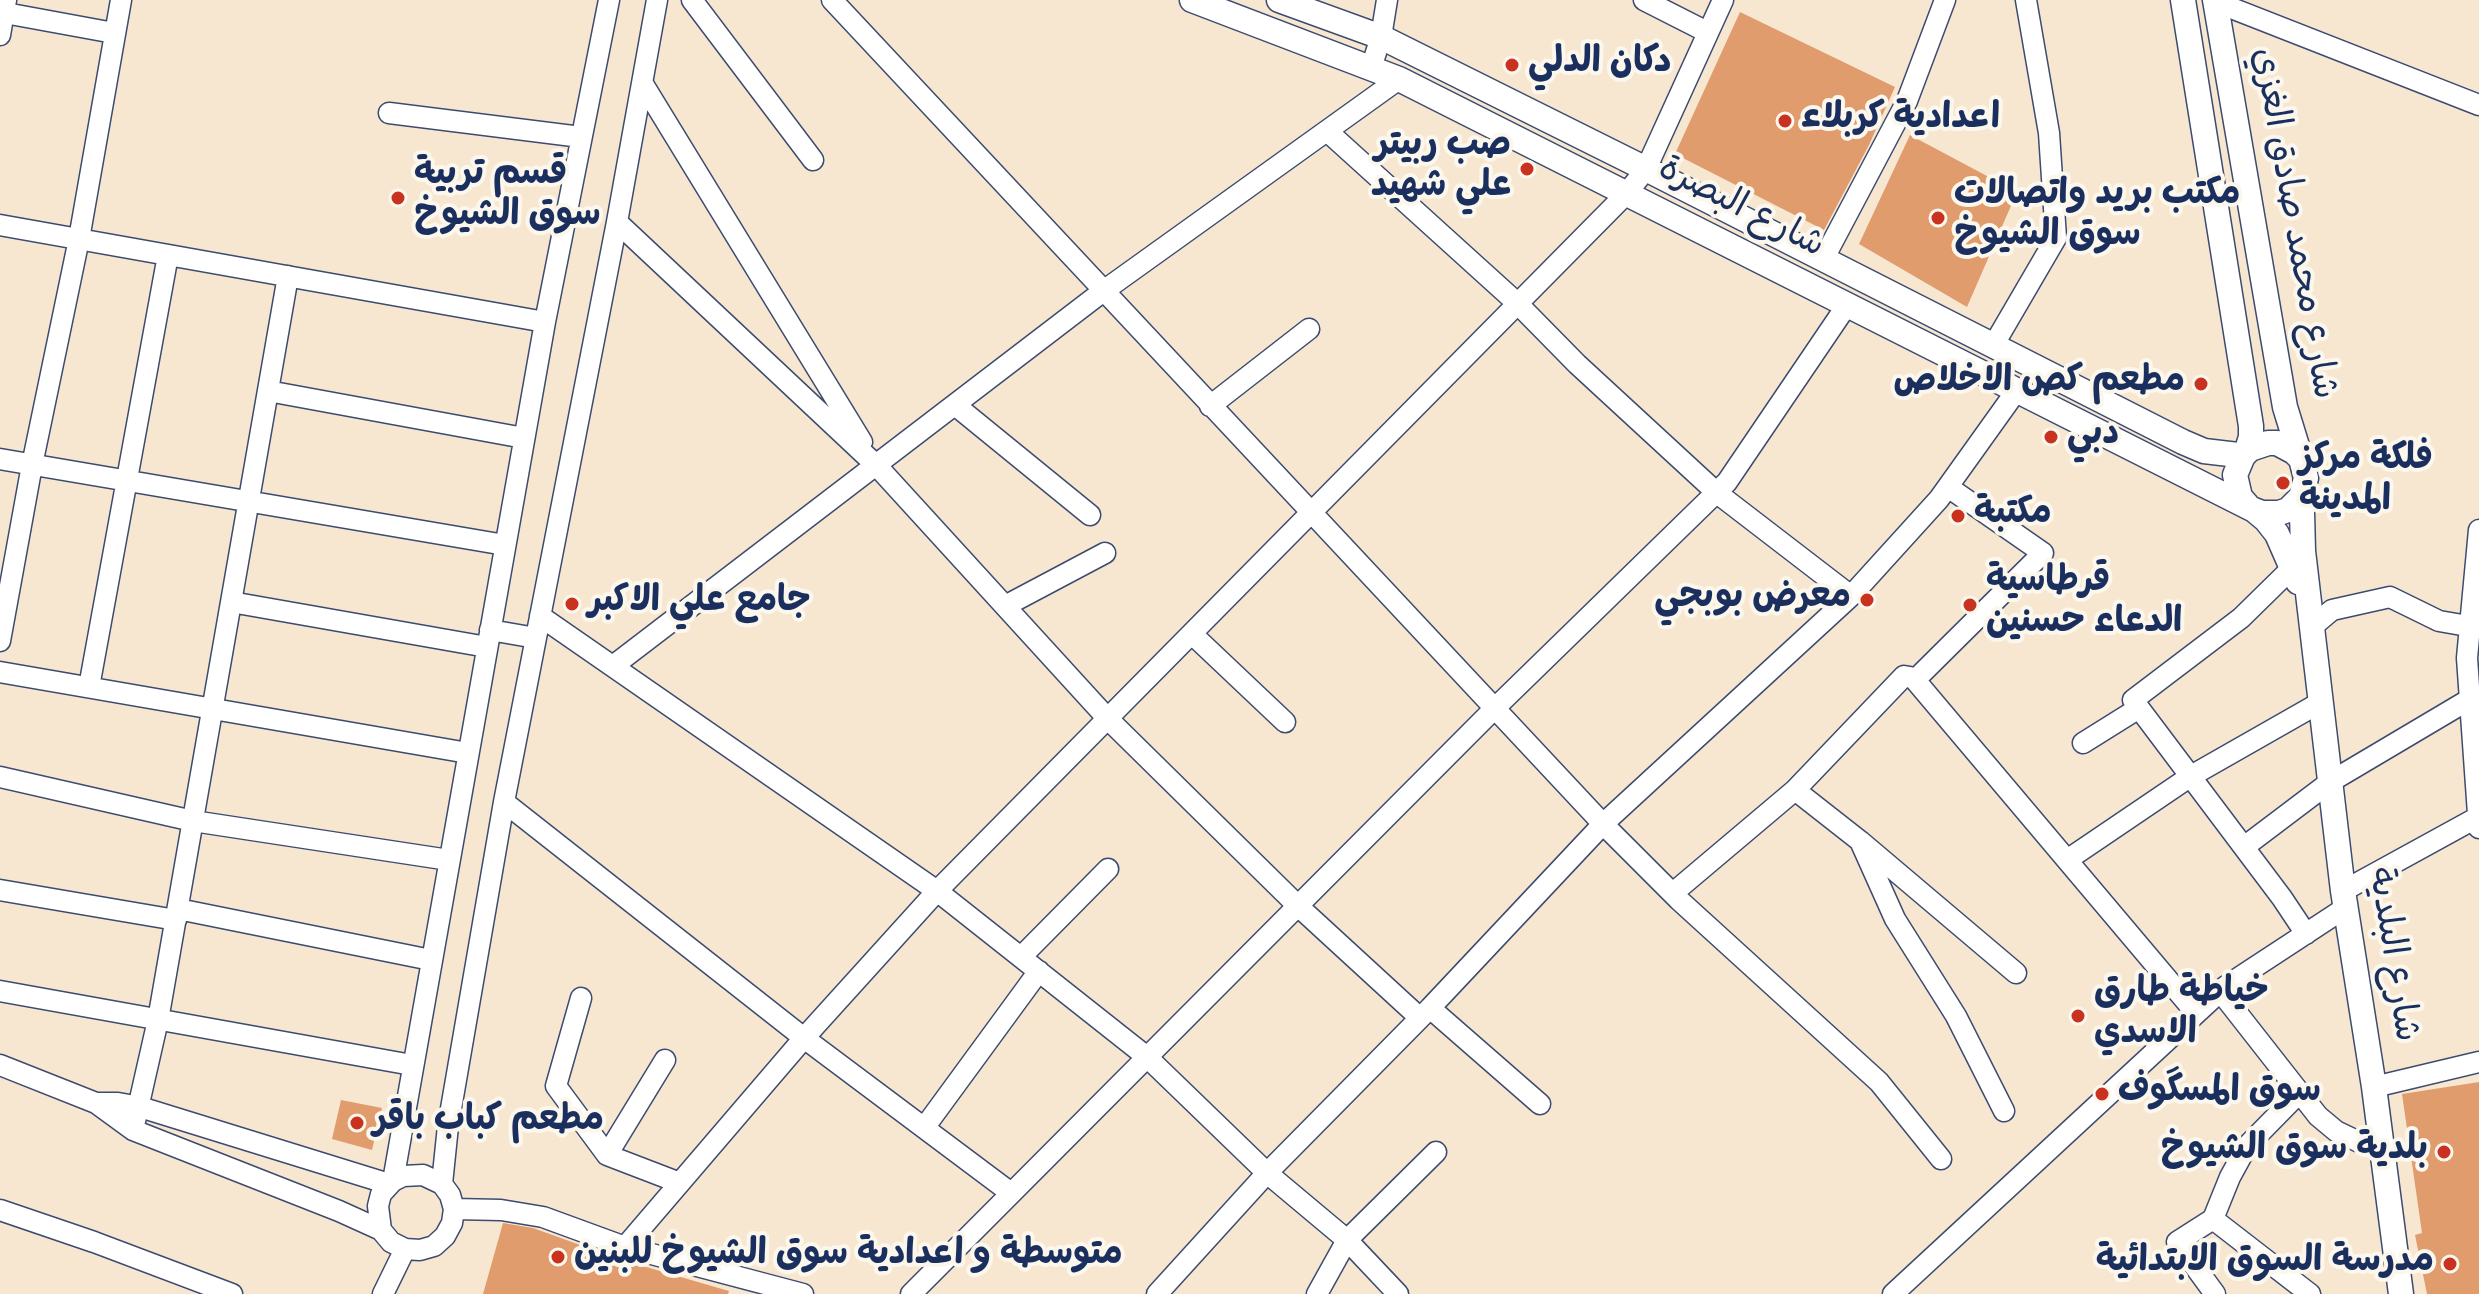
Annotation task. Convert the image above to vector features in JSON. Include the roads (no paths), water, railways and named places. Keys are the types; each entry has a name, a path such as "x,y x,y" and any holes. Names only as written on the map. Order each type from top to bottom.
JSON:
{"main road":[{"name":"شارع البصرة","path":"1192,0 1399,79 2250,508"},
{"name":"شارع البصرة","path":"1279,0 1381,37 2204,451 2224,455 2246,453"},
{"name":"شارع محمد صادق الغزي","path":"2183,0 2250,417 2251,437 2246,453"},
{"name":"شارع محمد صادق الغزي","path":"2216,1 2285,407 2301,459"},
{"path":"2277,443 2286,446 2301,459 2305,488 2288,510 2271,514 2250,508 2240,497 2235,475 2238,465 2246,453 2258,445 2277,443"},
{"name":"شارع البلدية","path":"2305,488 2302,531 2344,900 2374,1087 2401,1294"},
{"name":"شارع البلدية","path":"2250,508 2266,520 2277,534 2313,626"}],"street":[{"path":"0,641 32,465 79,239 121,0"},
{"path":"381,1230 378,1206 381,1194 391,1182 545,322 609,0"},
{"path":"442,1184 448,1126 504,802 657,0"},
{"path":"692,0 813,160"},
{"path":"832,0 1603,824 1673,893 1879,1082 1941,1159"},
{"path":"1371,68 1381,37 1387,0"},
{"path":"1644,0 1707,32"},
{"path":"625,1247 804,1038 937,891 1627,193 1646,169 1723,0"},
{"path":"1823,260 1907,101 1945,0"},
{"path":"1993,346 2056,238 2049,133 2026,0"},
{"path":"2216,1 2479,105"},
{"path":"0,35 3,9 114,33"},
{"path":"613,666 1102,292 1399,79"},
{"path":"643,84 877,466"},
{"path":"389,113 581,137"},
{"path":"1327,131 1517,303 1577,364 1717,493 1851,596"},
{"path":"617,222 877,466 1108,719 1298,906 1540,1104"},
{"path":"0,225 545,322"},
{"path":"89,687 168,255"},
{"path":"133,1130 158,1020 288,276"},
{"path":"911,1294 1494,709 1717,493 1847,305"},
{"path":"1210,406 1309,329"},
{"path":"1157,1294 1267,1173 1425,1013 1603,824 1851,596 1948,487 2017,390"},
{"path":"268,391 524,438"},
{"path":"955,405 1090,515"},
{"path":"0,459 505,545"},
{"path":"1915,680 2043,553 1948,487"},
{"path":"2479,530 2474,628 2467,658 2479,828"},
{"path":"1005,606 1105,553"},
{"path":"2292,568 2241,618 2133,700 2306,934"},
{"path":"2313,626 2332,610 2390,597 2439,621 2474,628"},
{"path":"231,602 488,638 536,638"},
{"path":"540,616 937,891 1039,971 1147,1057 1267,1173 1347,1240 1398,1294"},
{"path":"1192,634 1285,722"},
{"path":"0,672 468,753"},
{"path":"1673,893 1795,790 1904,676 1915,680 2196,1013"},
{"path":"2244,847 2330,782 2470,699"},
{"path":"2067,860 2191,776 2321,702"},
{"path":"2083,743 2139,708"},
{"path":"0,777 193,821 449,860"},
{"path":"1795,790 2016,973"},
{"path":"504,802 804,1038 1011,1193"},
{"path":"1893,1294 2220,991 2306,934 2344,900 2478,817"},
{"path":"1860,841 1895,919 1956,1016 2004,1111"},
{"path":"1021,957 1108,869"},
{"path":"0,890 177,914 431,960"},
{"path":"924,1128 1039,971"},
{"path":"0,991 412,1065"},
{"path":"2220,991 2318,1116 2336,1131 2359,1142 2382,1146"},
{"path":"581,998 556,1086 607,1155 680,1183"},
{"path":"607,1155 665,1060"},
{"path":"2374,1087 2479,1062"},
{"path":"0,1065 96,1103 133,1130 381,1230 391,1242 405,1249 420,1250 434,1246 445,1236 452,1223 454,1209 450,1195 433,1178 413,1174 391,1182 140,1107 96,1103"},
{"path":"2215,1294 2177,1242 2213,1219 2247,1146 2300,1092"},
{"path":"1317,1294 1347,1240 1436,1152"},
{"path":"454,1209 501,1210 543,1217 625,1247 803,1294"},
{"path":"0,1210 232,1294"},
{"path":"2213,1219 2310,1294"},
{"path":"392,1289 405,1249"}],"place":[{"name":"دكان الدلي","path":"1512,65"},
{"name":"اعدادية كربلاء","path":"1785,121"},
{"name":"صب ربيتر علي شهيد","path":"1527,169"},
{"name":"قسم تربية سوق الشيوخ","path":"398,198"},
{"name":"مكتب بريد واتصالات سوق الشيوخ","path":"1938,218"},
{"name":"مطعم كص الاخلاص","path":"2201,384"},
{"name":"دبي","path":"2051,437"},
{"name":"فلكة مركز المدينة","path":"2283,483"},
{"name":"مكتبة","path":"1958,516"},
{"name":"معرض بوبجي","path":"1867,600"},
{"name":"جامع علي الاكبر","path":"572,604"},
{"name":"قرطاسية الدعاء حسنين","path":"1970,605"},
{"name":"خياطة طارق الاسدي","path":"2078,1016"},
{"name":"سوق المسگوف","path":"2102,1094"},
{"name":"مطعم كباب باقر","path":"357,1123"},
{"name":"بلدية سوق الشيوخ","path":"2444,1152"},
{"name":"متوسطة و اعدادية سوق الشيوخ للبنين","path":"558,1257"},
{"name":"مدرسة السوق الابتدائية","path":"2450,1264"}]}
